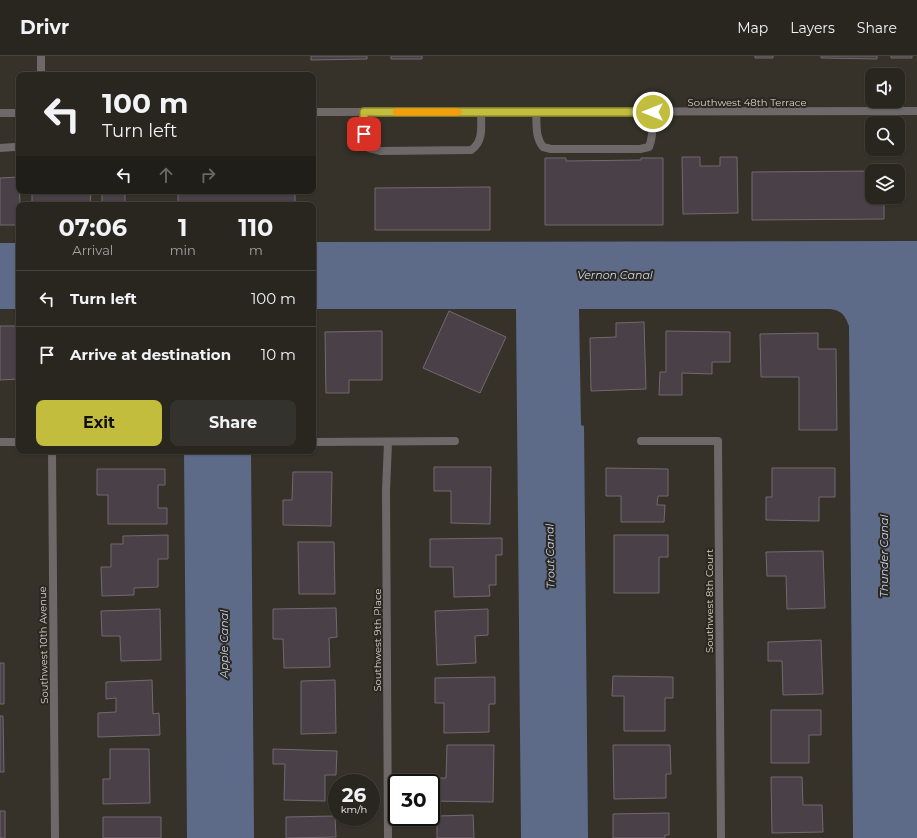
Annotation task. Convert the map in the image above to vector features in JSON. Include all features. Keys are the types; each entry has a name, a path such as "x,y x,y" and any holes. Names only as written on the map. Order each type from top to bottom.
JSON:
{"street":[{"path":"41,56 41,72"},
{"name":"Southwest 48th Terrace","path":"316,112 917,111"},
{"path":"364,112 364,134 369,148 381,151 471,150 476,147 479,141 481,112"},
{"path":"536,112 539,141 543,147 551,149 640,149 649,147 652,133 653,112"},
{"path":"0,113 16,113"},
{"path":"0,148 14,147"},
{"path":"316,442 455,441"},
{"name":"Southwest 8th Court","path":"641,441 718,441 721,838"},
{"path":"0,442 16,442"},
{"name":"Southwest 9th Place","path":"388,442 386,491 388,838"},
{"name":"Southwest 10th Avenue","path":"52,454 55,838"}],"water":[{"path":"917,241 917,838 853,838 849,326 843,314 834,310 825,309 579,309 581,425 584,426 588,838 521,838 516,309 316,309 316,242"},
{"path":"0,243 16,243 16,309 0,309"},
{"name":"Apple Canal","path":"184,454 251,454 254,838 187,838"}],"building":[{"path":"311,56 367,56 367,59 311,60"},
{"path":"391,56 422,56 422,59 391,59"},
{"path":"755,56 773,56 773,58 755,58"},
{"path":"821,56 877,56 877,59 821,58"},
{"path":"891,56 912,56 912,58 891,58"},
{"path":"682,157 700,157 700,166 720,166 720,157 737,157 738,213 683,214"},
{"path":"545,158 566,158 566,161 641,160 641,158 663,158 663,225 545,225"},
{"path":"865,171 865,204 884,204 884,219 752,220 752,172"},
{"path":"16,177 16,194 20,194 20,202 16,202 16,225 0,225 0,178"},
{"path":"490,187 490,230 375,230 375,188"},
{"path":"32,194 91,194 90,202 32,202"},
{"path":"102,194 125,194 125,202 102,202"},
{"path":"178,194 295,194 295,202 178,202"},
{"path":"449,311 506,337 480,393 423,368"},
{"path":"644,322 646,389 591,391 590,338 616,337 616,323"},
{"path":"0,326 16,326 16,379 0,380"},
{"path":"382,331 382,380 349,380 349,393 326,393 325,332"},
{"path":"666,331 730,332 730,362 712,362 712,374 682,373 682,395 659,395 660,372 666,372"},
{"path":"818,333 818,349 836,349 837,430 799,430 799,377 761,377 760,334"},
{"path":"434,467 491,467 490,524 451,523 451,491 434,491"},
{"path":"606,468 668,469 668,496 658,496 657,505 665,505 664,522 621,522 621,496 606,496"},
{"path":"772,468 835,468 835,497 819,497 819,521 766,520 766,497 772,497"},
{"path":"97,469 165,469 165,485 158,485 158,508 167,508 167,524 108,524 108,495 97,495"},
{"path":"293,472 332,472 331,526 283,525 283,500 292,500"},
{"path":"168,535 168,559 158,559 158,587 134,588 134,595 102,596 101,567 111,567 111,544 123,544 123,536"},
{"path":"614,535 668,535 668,557 659,557 659,593 614,593"},
{"path":"502,538 502,555 496,555 496,585 489,585 490,596 454,597 453,567 430,567 430,539"},
{"path":"298,542 334,542 335,594 299,594"},
{"path":"823,551 825,608 787,609 786,576 767,576 766,552"},
{"path":"336,608 337,637 329,638 330,667 284,668 283,639 273,639 273,609"},
{"path":"160,609 161,660 121,661 120,636 102,636 101,611"},
{"path":"488,609 488,635 475,636 476,663 437,665 435,611"},
{"path":"821,640 823,694 783,695 782,661 768,661 768,642"},
{"path":"0,663 4,663 4,704 0,704"},
{"path":"613,676 673,677 673,698 665,698 665,731 624,731 624,696 612,696"},
{"path":"495,677 495,704 489,704 489,732 444,733 444,703 435,703 435,678"},
{"path":"152,680 153,714 159,713 160,735 98,737 98,713 116,712 116,698 106,699 106,682"},
{"path":"335,680 336,733 301,734 301,681"},
{"path":"771,710 821,710 821,735 809,735 809,763 771,763"},
{"path":"0,716 3,716 4,772 0,772"},
{"path":"447,745 494,745 493,802 440,801 440,778 446,778"},
{"path":"613,745 670,745 671,774 666,774 666,798 614,799"},
{"path":"110,749 149,749 150,803 103,804 103,779 110,779"},
{"path":"273,749 337,751 336,774 325,775 325,801 284,800 285,764 273,764"},
{"path":"771,777 802,777 803,805 822,805 823,832 772,833"},
{"path":"0,811 5,811 5,838 0,838"},
{"path":"669,813 669,835 665,835 665,838 613,838 613,814"},
{"path":"473,815 474,838 437,838 437,826 440,826 440,816"},
{"path":"328,816 328,826 335,826 336,837 286,838 286,817"},
{"path":"103,817 161,817 161,838 103,838"}],"slow traffic":[{"path":"396,112 458,112"}],"route":[{"path":"364,134 364,112 653,112"}],"water label":[{"name":"Vernon Canal","path":"615,275"},
{"name":"Trout Canal","path":"550,556"},
{"name":"Thunder Canal","path":"884,556"}]}
